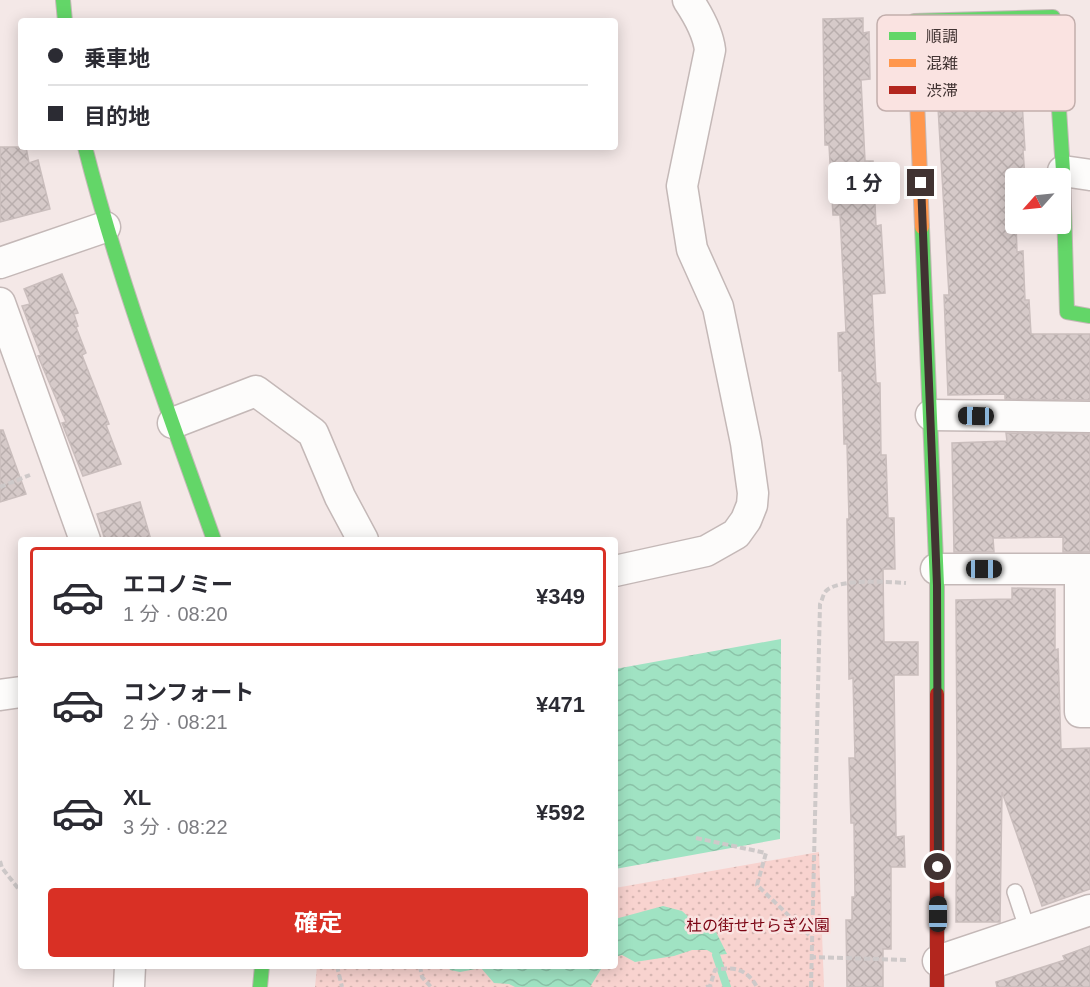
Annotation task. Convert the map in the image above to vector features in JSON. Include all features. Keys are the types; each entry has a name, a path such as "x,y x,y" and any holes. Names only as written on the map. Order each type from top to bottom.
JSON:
{"street":[{"path":"63,0 65,18"},
{"path":"618,569 706,551 736,534 746,520 752,505 753,493 746,442 718,307 692,249 682,186 710,50 709,39 688,0"},
{"path":"918,111 937,577 938,974 1028,931 1090,910"},
{"path":"1067,111 1076,173 1067,312 1090,316"},
{"path":"87,150 105,227 145,349 213,537"},
{"path":"0,263 105,227"},
{"path":"0,303 84,537"},
{"path":"173,423 256,391 313,433 340,497 361,537"},
{"path":"931,416 1090,417"},
{"path":"937,577 1085,569 1080,712 1090,712"},
{"path":"0,695 18,692"},
{"path":"129,987 130,969"},
{"path":"260,987 262,969"}],"lane":[{"path":"1015,892 1028,931"}],"path":[{"path":"811,987 810,937 820,604 826,591 835,586 937,577"},
{"path":"696,838 766,853 758,885 810,937"},
{"path":"0,861 2,868 18,888"},
{"path":"810,957 938,974"},
{"path":"706,987 710,986 715,970 727,968 736,968 751,976 757,987"},
{"path":"338,969 342,987"},
{"path":"421,969 422,977 430,987"}],"green space":[{"name":"杜の街せせらぎ公園","path":"819,852 824,987 315,987 317,969 618,969 618,887"}],"water":[{"path":"781,639 780,839 618,868 618,668"},
{"path":"663,906 682,911 692,920 707,924 716,932 727,954 716,955 707,950 692,950 674,956 635,962 622,955 618,956 618,918"},
{"path":"450,969 476,969 460,972"},
{"path":"482,969 601,969 590,987 515,987 509,984 494,983"}],"building":[{"path":"863,18 863,33 869,32 870,79 861,80 865,161 873,161 876,226 881,225 885,293 872,294 876,383 880,383 881,455 886,455 888,518 894,518 895,569 883,569 884,642 918,642 918,675 894,675 896,837 904,836 905,867 891,867 891,949 883,949 883,987 847,987 846,920 852,920 852,897 855,897 854,823 851,823 849,758 855,758 853,678 849,679 847,444 844,444 842,371 839,371 838,333 846,332 840,215 833,215 829,145 825,145 823,19"},
{"path":"938,111 1023,111 1024,168 1005,168 1005,234 1016,234 1017,252 1023,251 1025,300 1029,300 1031,334 1090,334 1090,400 1005,399 1005,394 948,395 944,295 949,295"},
{"path":"0,147 18,147 18,150 27,150 29,163 38,160 50,209 0,222"},
{"path":"62,274 78,313 74,314 78,326 76,327 86,353 82,355 109,424 106,425 121,464 83,476 62,423 66,422 38,356 41,355 22,306 30,304 24,289"},
{"path":"0,430 3,430 26,494 0,502"},
{"path":"1006,433 1090,434 1090,552 1063,552 1063,537 993,538 994,552 954,552 952,443 1007,441"},
{"path":"140,502 150,537 104,537 97,514"},
{"path":"1012,588 1055,589 1055,650 1058,649 1061,749 1090,748 1090,889 1042,906 1002,792 1000,922 956,922 956,600 1012,599"},
{"path":"1090,946 1090,987 997,987 996,982 1065,960 1063,956"}],"waterway":[{"path":"716,955 727,987"}],"traffic: fast":[{"path":"63,0 65,18"},
{"path":"1059,111 1067,312 1090,316"},
{"path":"86,150 129,296 213,537"},
{"path":"922,227 937,585 937,694"},
{"path":"260,987 262,969"}],"traffic: slow":[{"path":"917,111 922,227"}],"traffic: jam":[{"path":"937,694 937,987"}],"route":[{"path":"921,183 937,585 938,867"}]}
